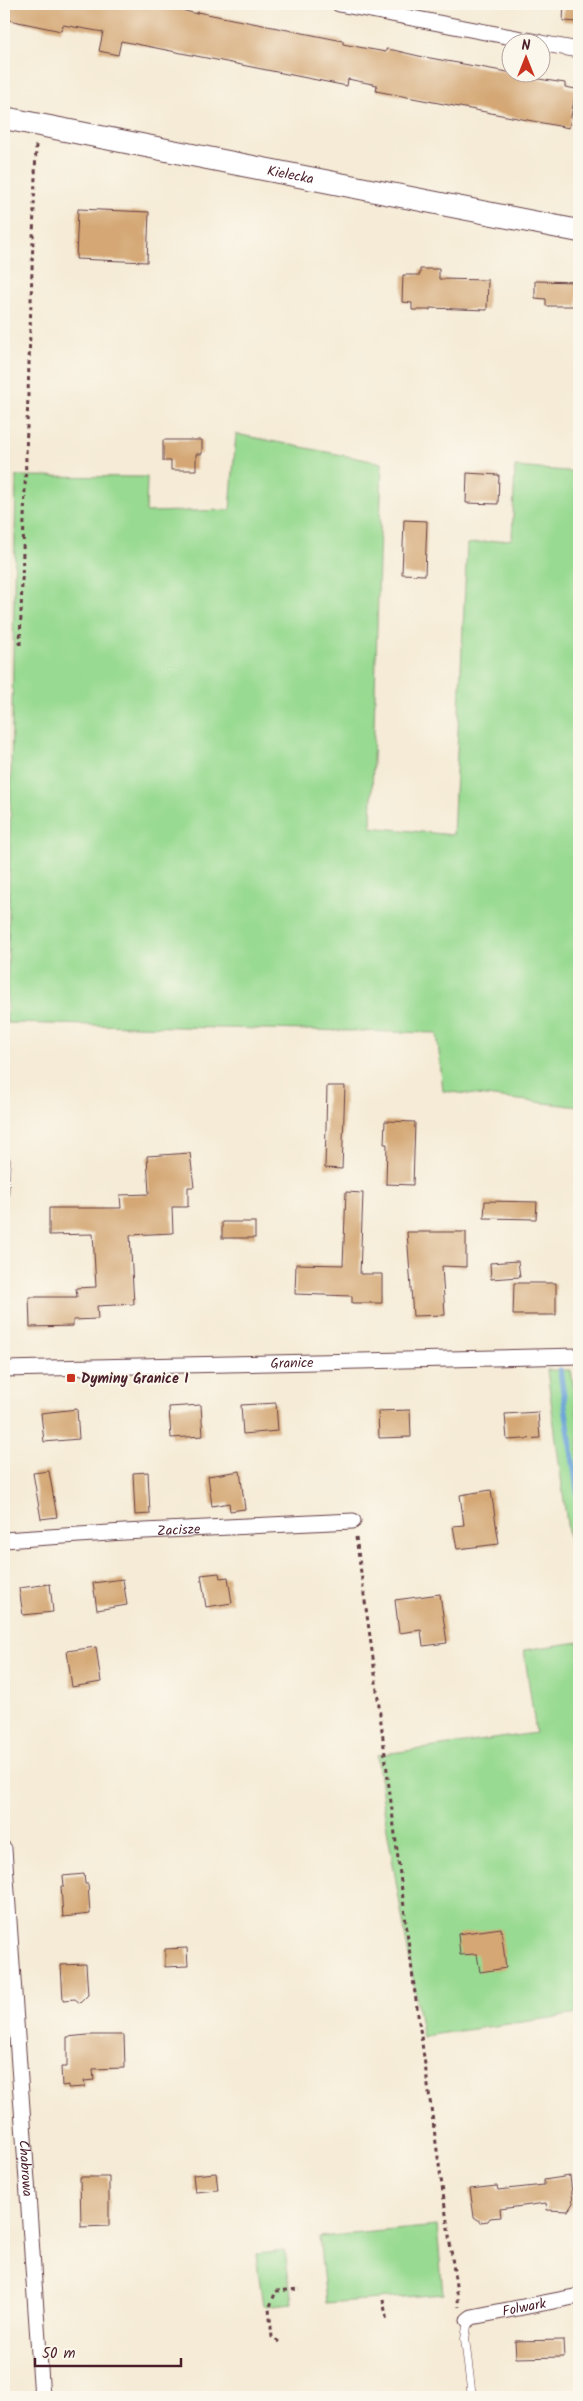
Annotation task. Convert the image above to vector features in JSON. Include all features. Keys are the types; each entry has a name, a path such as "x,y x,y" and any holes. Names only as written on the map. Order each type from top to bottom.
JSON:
{"street":[{"path":"339,4 415,11 500,33"},
{"path":"550,45 579,50"},
{"name":"Kielecka","path":"4,118 579,231"},
{"name":"Granice","path":"4,1369 579,1356"},
{"name":"Zacisze","path":"4,1540 353,1521"},
{"name":"Chabrowa","path":"4,1849 42,2397"},
{"name":"Folwark","path":"464,2315 472,2317 579,2296"}],"lane":[{"path":"4,1211 6,1160"},
{"path":"464,2315 472,2397"}],"path":[{"path":"20,645 36,124"},
{"path":"353,1521 373,1658 413,1979 464,2315"},
{"path":"278,2342 272,2337 269,2309 276,2291 300,2289"},
{"path":"383,2298 387,2322"}],"green space":[{"path":"236,434 382,463 371,827 453,835 467,544 512,539 515,467 579,472 579,1107 443,1091 437,1033 7,1023 16,476 147,477 146,512 230,510"},
{"path":"547,1370 571,1370 579,1426 579,1616"},
{"path":"579,1642 579,2014 431,2035 423,2038 386,1823 377,1755 536,1733 524,1650"},
{"path":"437,2226 443,2294 326,2303 319,2237"},
{"path":"285,2251 292,2303 263,2306 256,2254"}],"building":[{"path":"4,4 159,4 197,14 197,12 343,41 343,44 386,52 386,49 393,50 500,71 500,82 550,81 565,83 565,87 576,89 569,128 376,91 377,85 348,79 347,86 121,41 118,55 99,51 103,32 63,25 61,31 4,19"},
{"path":"564,4 579,4 579,22 563,21"},
{"path":"78,209 149,212 147,262 76,259"},
{"path":"420,269 439,269 439,279 488,280 487,310 430,308 430,310 412,310 412,303 402,302 403,275 420,275"},
{"path":"535,281 578,282 577,306 546,306 546,299 535,298"},
{"path":"163,440 202,440 202,454 196,454 196,470 171,470 171,461 163,461"},
{"path":"467,473 499,475 498,504 466,503"},
{"path":"404,520 427,521 425,575 402,574"},
{"path":"327,1086 345,1086 342,1169 325,1168"},
{"path":"385,1121 415,1122 413,1185 386,1184 387,1144 384,1144"},
{"path":"190,1153 194,1187 188,1187 188,1207 172,1207 173,1233 130,1235 134,1304 97,1306 98,1319 73,1320 73,1326 30,1327 29,1297 77,1297 76,1288 96,1287 93,1234 49,1235 49,1208 121,1208 120,1195 149,1194 147,1156"},
{"path":"346,1192 363,1193 360,1274 382,1274 382,1303 352,1303 352,1296 295,1294 296,1264 343,1265"},
{"path":"485,1201 537,1202 536,1219 484,1218"},
{"path":"222,1222 255,1222 255,1238 222,1238"},
{"path":"407,1232 466,1232 466,1267 442,1266 445,1315 413,1316"},
{"path":"518,1261 520,1277 491,1279 490,1263"},
{"path":"514,1283 556,1283 556,1315 513,1315"},
{"path":"276,1403 278,1431 243,1434 241,1405"},
{"path":"201,1405 203,1436 171,1438 169,1407"},
{"path":"77,1409 79,1439 44,1442 41,1413"},
{"path":"410,1410 411,1437 379,1438 378,1411"},
{"path":"538,1412 540,1438 507,1440 505,1414"},
{"path":"49,1471 57,1517 41,1519 33,1473"},
{"path":"240,1471 245,1509 230,1511 229,1503 212,1506 208,1476"},
{"path":"148,1472 150,1514 135,1515 133,1473"},
{"path":"491,1490 499,1544 457,1549 453,1526 464,1525 460,1495"},
{"path":"219,1573 220,1578 228,1577 232,1603 206,1607 201,1575"},
{"path":"123,1579 127,1605 97,1610 93,1583"},
{"path":"50,1584 53,1612 23,1615 19,1588"},
{"path":"440,1594 447,1643 423,1646 421,1630 399,1633 395,1600"},
{"path":"96,1647 101,1682 72,1687 67,1651"},
{"path":"84,1874 85,1884 88,1884 90,1914 63,1917 61,1886 64,1886 63,1876"},
{"path":"501,1928 506,1968 480,1972 477,1954 460,1955 458,1934"},
{"path":"187,1948 188,1966 165,1967 165,1949"},
{"path":"86,1964 88,1995 80,2003 75,1999 63,2000 61,1965"},
{"path":"124,2035 125,2068 93,2069 94,2080 84,2081 85,2087 68,2088 68,2085 62,2086 61,2067 67,2067 67,2037"},
{"path":"216,2173 218,2190 195,2192 193,2175"},
{"path":"570,2176 573,2203 568,2211 547,2210 546,2203 500,2209 501,2217 490,2218 488,2221 481,2222 474,2217 470,2189 497,2186 498,2190 544,2185 544,2180"},
{"path":"80,2177 109,2177 109,2226 81,2227"},
{"path":"563,2340 564,2357 516,2358 515,2341"}],"waterway":[{"path":"560,1370 579,1503"}],"place":[{"name":"Dyminy Granice I","path":"71,1378"}]}
